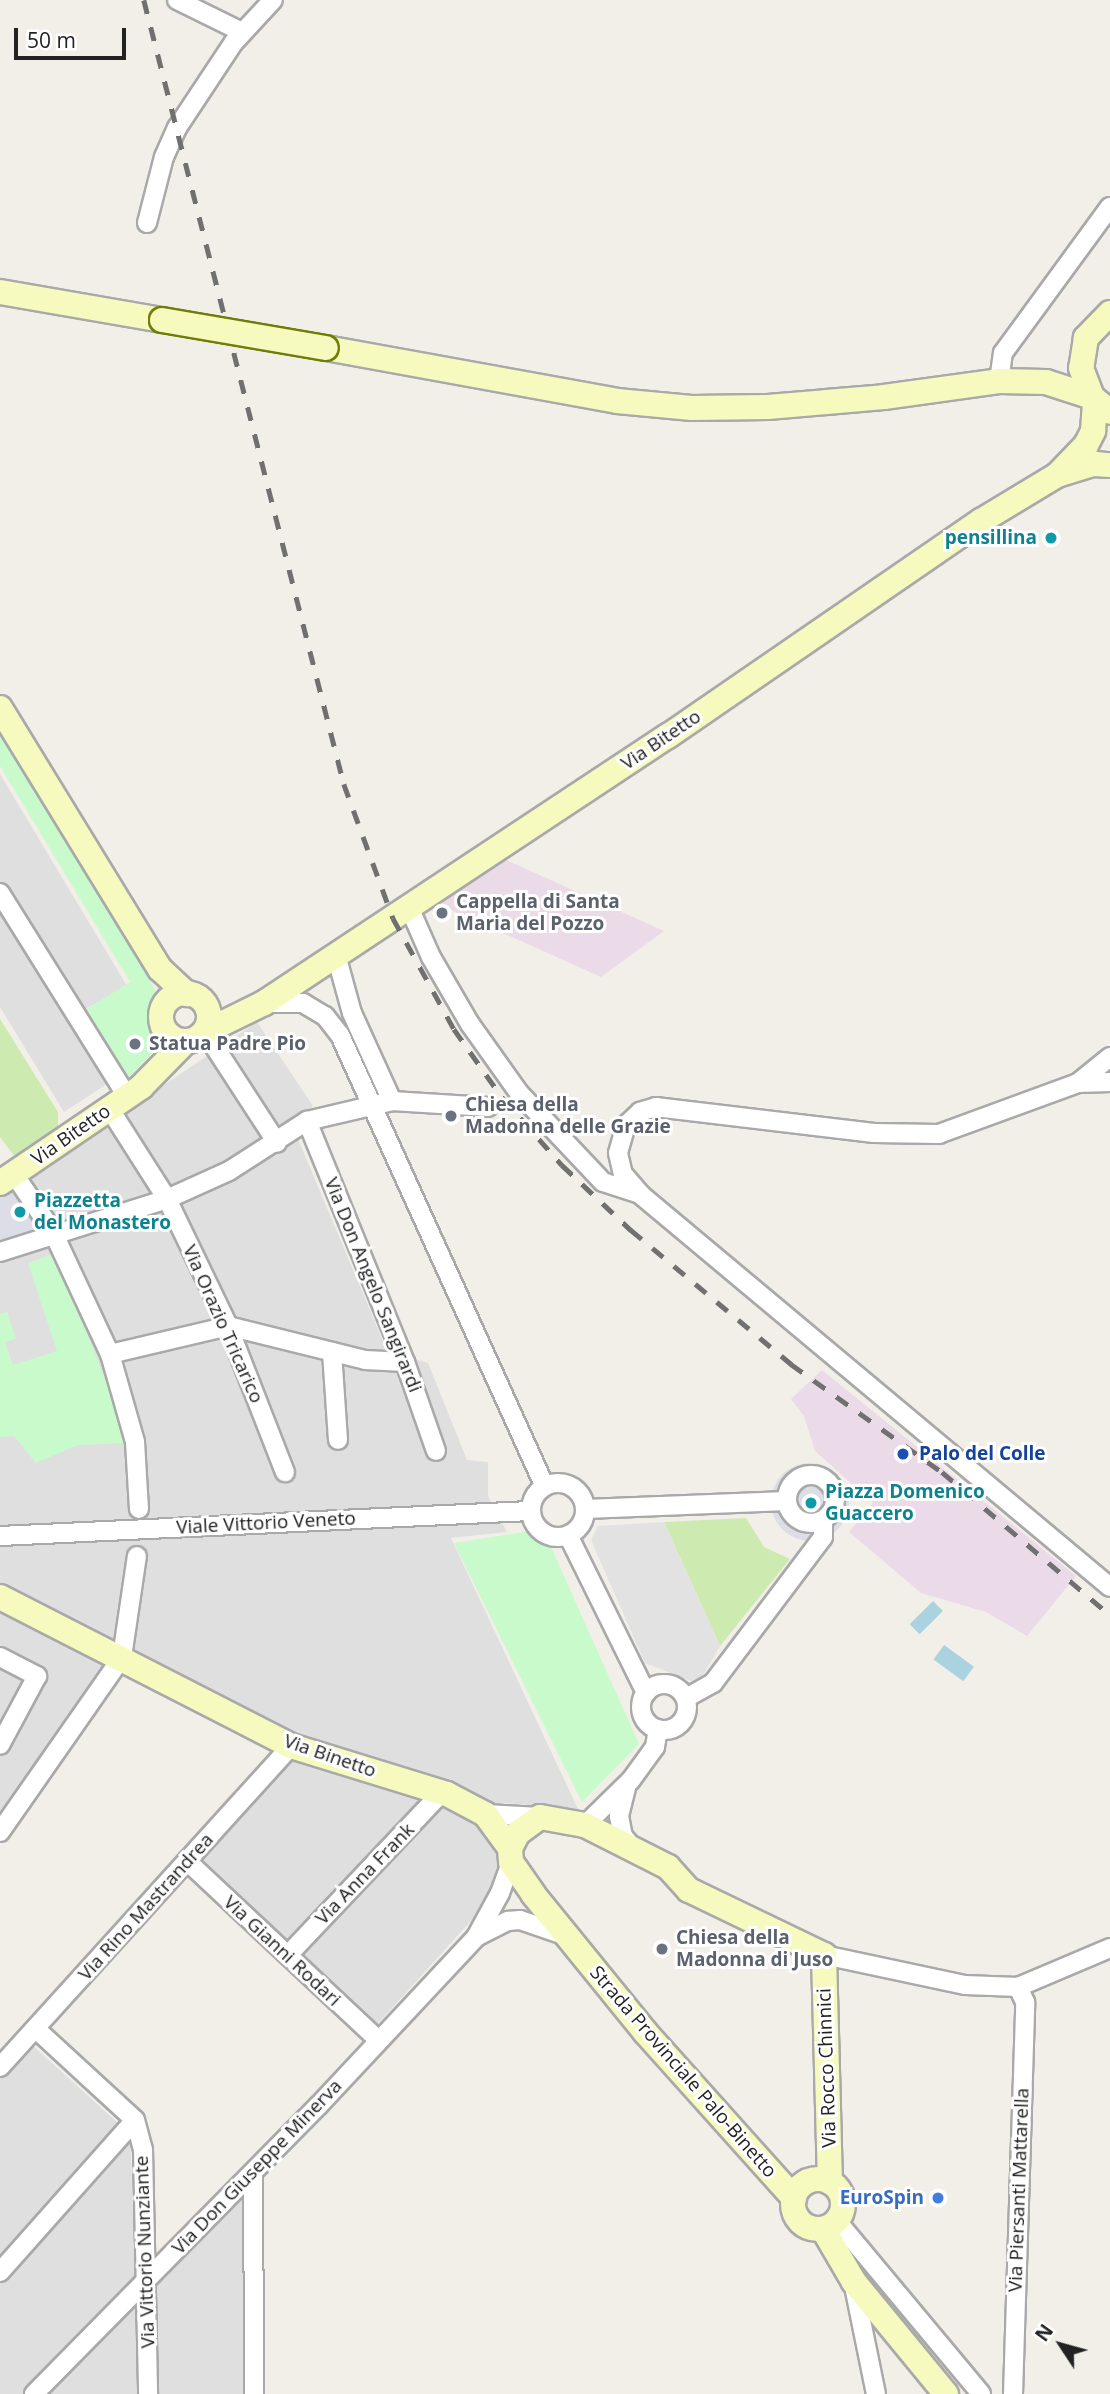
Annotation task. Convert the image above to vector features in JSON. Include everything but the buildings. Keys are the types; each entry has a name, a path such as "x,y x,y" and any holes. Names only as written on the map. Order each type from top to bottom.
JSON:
{"street":[{"path":"177,0 242,32"},
{"path":"147,223 164,157 177,128 242,32 272,0"},
{"path":"999,381 1003,353 1110,208"},
{"path":"0,292 617,401 691,408 872,398 999,381 1046,382 1099,403"},
{"path":"1046,382 1081,352 1094,326 1110,313"},
{"path":"1068,471 1093,431 1099,403 1084,383 1081,352"},
{"path":"1068,471 1110,433"},
{"path":"1068,471 1110,465"},
{"name":"Via Bitetto","path":"186,1036 264,1003 981,521 1068,471"},
{"path":"0,708 160,969 186,1000 209,1017 186,1036 126,1097"},
{"name":"Via Orazio Tricarico","path":"0,893 126,1097 167,1199 228,1326 285,1472"},
{"path":"410,907 431,957 470,1024 519,1093 603,1182 641,1195"},
{"path":"336,955 352,1013 392,1101"},
{"path":"277,1143 186,1036 162,1022 186,1000 303,1003 325,1016 340,1035 545,1486"},
{"path":"1078,1083 1110,1057"},
{"path":"1107,1582 641,1195 623,1174 618,1143 626,1125 648,1108 664,1107 873,1133 939,1134 1078,1083 1110,1082"},
{"name":"Via Bitetto","path":"7,1179 126,1097"},
{"path":"0,1252 52,1232 167,1199 277,1143 307,1121 392,1101 488,1107"},
{"name":"Via Don Angelo Sangirardi","path":"307,1121 405,1362 436,1451"},
{"path":"7,1179 52,1232 110,1354 135,1442 139,1508"},
{"path":"110,1354 228,1326 332,1352 405,1362"},
{"path":"332,1352 338,1440"},
{"path":"686,1698 713,1683 823,1537 823,1520 832,1509 834,1495 819,1477 796,1480 787,1501"},
{"path":"545,1486 570,1486 585,1509 580,1525 568,1535 557,1537 540,1531 531,1511 534,1499 545,1486"},
{"path":"585,1509 787,1501"},
{"path":"787,1501 800,1521 823,1520"},
{"name":"Viale Vittorio Veneto","path":"0,1536 531,1511"},
{"path":"568,1535 646,1693 644,1717 659,1729"},
{"path":"3,1825 122,1657 137,1556"},
{"name":"Via Binetto","path":"0,1597 122,1657 291,1746 442,1792 485,1814 510,1855 571,1940"},
{"path":"0,1657 37,1676 0,1744"},
{"path":"646,1693 664,1684 677,1687 686,1698 682,1722 659,1729"},
{"path":"585,1825 627,1785 655,1747 659,1729"},
{"name":"Via Rino Mastrandrea","path":"0,2067 291,1746"},
{"path":"627,1785 619,1816 622,1836 637,1853"},
{"name":"Via Anna Frank","path":"288,1955 442,1792"},
{"path":"485,1814 540,1817 585,1825 668,1867 689,1890 824,1955 965,1985 1018,1987 1109,1947"},
{"path":"476,1937 500,1894 518,1833 540,1817"},
{"name":"Via Gianni Rodari","path":"187,1861 378,2040"},
{"path":"476,1937 508,1921 520,1920 571,1940"},
{"name":"Via Don Giuseppe Minerva","path":"39,2392 253,2173 476,1937"},
{"name":"Strada Provinciale Palo-Binetto","path":"571,1940 741,2143 794,2198"},
{"name":"Via Rocco Chinnici","path":"824,1955 830,2182"},
{"name":"Via Piersanti Mattarella","path":"1013,2394 1025,2001 1018,1987"},
{"path":"0,2272 135,2120 36,2029"},
{"name":"Via Vittorio Nunziante","path":"135,2120 143,2150 148,2279 148,2394"},
{"path":"253,2173 254,2394"},
{"path":"830,2225 844,2200 830,2182 808,2181 794,2198 794,2212 803,2224 830,2225 981,2394"},
{"path":"830,2225 854,2282 876,2394"},
{"path":"854,2282 946,2394"}],"shaded area":[{"path":"0,774 127,986 80,1012 121,1075 64,1112 0,1007"},
{"path":"504,859 664,931 601,977 438,904"},
{"path":"257,1022 313,1106 293,1127 383,1341 399,1354 428,1363 467,1460 488,1462 488,1496 507,1532 451,1538 578,1809 504,1803 485,1835 499,1856 496,1893 375,2027 197,1858 293,1754 120,1650 0,1841 0,1196"},
{"name":"Piazzetta del Monastero","path":"22,1184 50,1226 0,1246 0,1199"},
{"path":"822,1370 1076,1576 1027,1636 986,1612 921,1593 849,1532 873,1503 815,1451 804,1416 791,1399"},
{"name":"Piazza Domenico Guaccero","path":"802,1463 818,1463 832,1469 843,1480 849,1494 849,1510 843,1524 832,1535 818,1541 802,1541 788,1535 777,1524 771,1510 771,1494 777,1480 788,1469"},
{"path":"664,1522 720,1646 702,1677 691,1681 645,1663 591,1540 598,1526"},
{"path":"31,2044 130,2134 137,2302 246,2192 245,2394 0,2394 0,2078"}],"green space":[{"path":"0,723 122,922 155,990 161,1012 157,1048 125,1081 82,1012 130,982 0,766"},
{"path":"0,1019 58,1112 58,1128 15,1157 0,1137"},
{"path":"56,1253 130,1443 78,1445 36,1463 14,1436 0,1437 0,1314 7,1312 16,1339 5,1342 13,1365 57,1351 28,1263"},
{"path":"746,1518 764,1547 790,1559 720,1646 664,1522"},
{"path":"543,1529 639,1744 582,1802 454,1543"}],"water":[{"path":"933,1601 943,1611 920,1634 910,1624"},
{"path":"944,1645 974,1667 963,1681 933,1660"}],"railway":[{"path":"144,0 344,784 393,918 454,1029 502,1097 562,1165 631,1230 791,1364 942,1472 1110,1615"}],"place":[{"name":"pensillina","path":"1051,538"},
{"name":"Cappella di Santa Maria del Pozzo","path":"442,913"},
{"name":"Statua Padre Pio","path":"135,1044"},
{"name":"Chiesa della Madonna delle Grazie","path":"451,1116"},
{"name":"Piazzetta del Monastero","path":"20,1212"},
{"name":"Palo del Colle","path":"903,1454"},
{"name":"Piazza Domenico Guaccero","path":"811,1503"},
{"name":"Chiesa della Madonna di Juso","path":"662,1949"},
{"name":"EuroSpin","path":"938,2198"}]}
